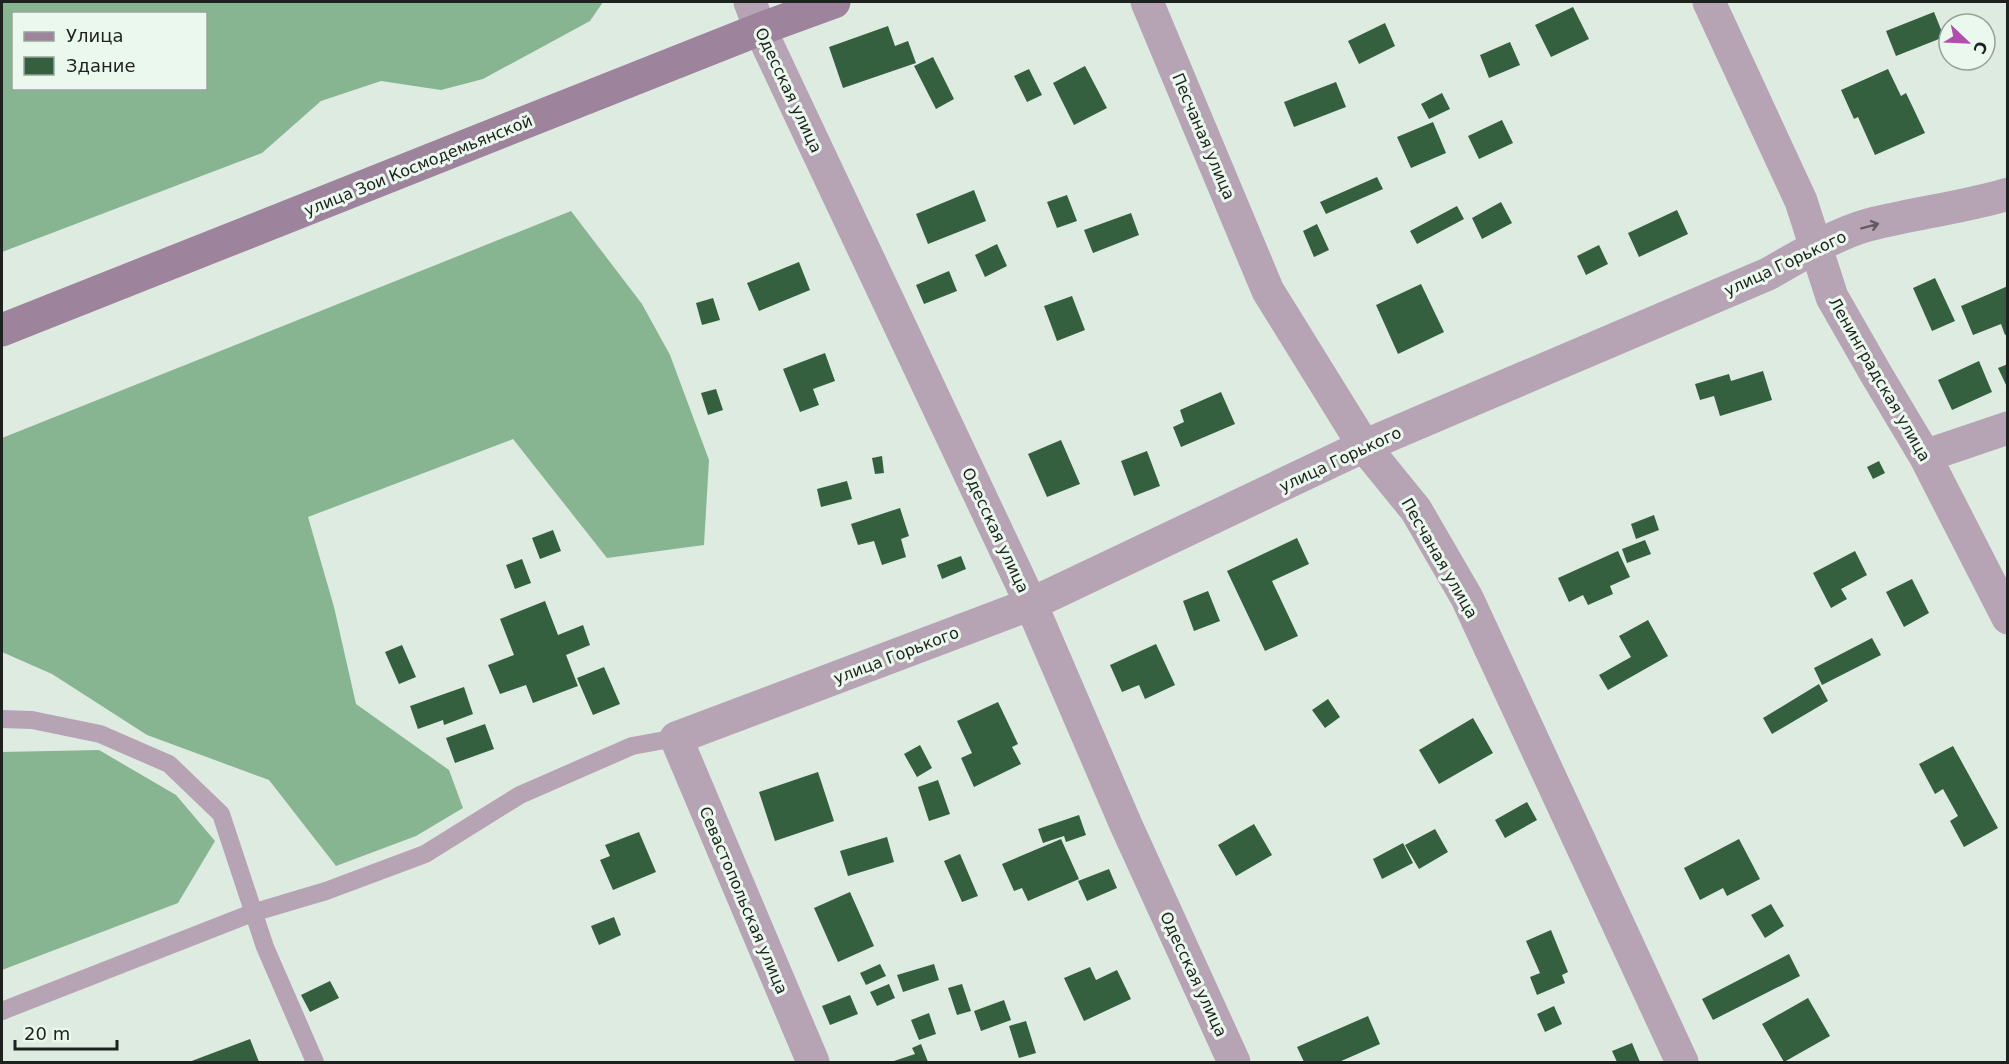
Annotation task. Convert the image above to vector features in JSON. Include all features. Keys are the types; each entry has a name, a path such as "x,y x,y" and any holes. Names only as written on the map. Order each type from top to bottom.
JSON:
{"street":[{"name":"улица Зои Космодемьянской","path":"2,330 755,15 834,2"},
{"name":"Песчаная улица","path":"1147,2 1268,291 1364,446 1416,510 1467,598 1682,1062"},
{"name":"Ленинградская улица","path":"1709,2 1802,201 1832,297 1925,456 2007,618"},
{"name":"Одесская улица","path":"755,15 1031,604 1126,825 1234,1062"},
{"name":"улица Горького","path":"676,738 1031,604 1364,446 1768,274 1816,247 1866,226 1974,204 2007,194"},
{"path":"1925,456 2007,428"},
{"name":"Севастопольская улица","path":"676,738 813,1062"}],"lane":[{"path":"2,719 32,720 100,734 169,764 221,814 265,947 315,1062"},
{"path":"2,1011 255,912 326,891 425,854 520,795 632,746 676,738"}],"green space":[{"path":"2,2 603,2 590,21 483,79 441,90 381,81 321,101 262,153 2,252"},
{"path":"571,211 642,304 670,355 709,460 704,545 607,558 513,439 308,517 334,607 356,704 449,770 463,808 416,836 336,866 269,780 147,735 52,674 2,652 2,438"},
{"path":"99,750 176,795 215,841 178,903 2,970 2,752"}],"building":[{"path":"1573,7 1589,39 1551,57 1535,25"},
{"path":"1934,12 1937,20 1937,40 1896,56 1886,31"},
{"path":"1385,23 1395,46 1359,64 1348,41"},
{"path":"888,26 895,46 908,41 916,63 843,88 829,47"},
{"path":"1510,42 1520,65 1489,78 1480,55"},
{"path":"933,57 954,99 936,109 914,66"},
{"path":"1085,66 1107,108 1074,125 1053,83"},
{"path":"1029,69 1042,95 1027,102 1014,76"},
{"path":"1888,69 1901,96 1906,93 1925,133 1875,155 1858,117 1854,119 1841,90"},
{"path":"1336,82 1346,107 1294,127 1284,102"},
{"path":"1442,93 1450,109 1429,119 1421,104"},
{"path":"1502,120 1513,143 1479,159 1468,136"},
{"path":"1433,122 1446,153 1411,168 1397,137"},
{"path":"1377,177 1383,189 1326,214 1320,202"},
{"path":"974,190 986,221 928,244 916,214"},
{"path":"1067,195 1077,221 1057,228 1047,202"},
{"path":"1501,202 1512,223 1482,239 1472,218"},
{"path":"1457,206 1464,219 1417,244 1410,231"},
{"path":"1677,210 1688,234 1639,257 1628,233"},
{"path":"1131,213 1139,235 1093,253 1084,230"},
{"path":"1317,224 1329,250 1314,257 1303,231"},
{"path":"997,244 1007,266 985,277 975,255"},
{"path":"1599,245 1608,264 1586,275 1577,256"},
{"path":"799,262 810,290 759,311 747,283"},
{"path":"949,271 957,291 924,304 916,285"},
{"path":"1935,278 1955,321 1932,331 1913,288"},
{"path":"1421,284 1444,332 1398,354 1376,305"},
{"path":"2008,286 2008,334 2005,335 2001,324 1973,335 1961,306"},
{"path":"1072,296 1085,330 1057,341 1044,306"},
{"path":"713,298 720,320 702,325 696,303"},
{"path":"825,353 835,381 813,389 819,405 800,412 783,369"},
{"path":"1979,361 1992,392 1952,410 1938,380"},
{"path":"2008,364 2008,389 1998,368"},
{"path":"1763,371 1772,400 1720,416 1714,396 1700,400 1695,384 1729,374 1731,381"},
{"path":"716,389 723,410 708,415 701,393"},
{"path":"1221,392 1235,424 1181,447 1173,427 1184,422 1180,410"},
{"path":"1061,440 1080,484 1047,497 1028,454"},
{"path":"1147,451 1160,486 1134,496 1121,461"},
{"path":"882,456 884,473 875,474 872,458"},
{"path":"1879,461 1885,473 1873,479 1867,467"},
{"path":"847,481 852,499 821,507 817,489"},
{"path":"900,508 909,536 901,539 906,557 882,565 874,541 858,545 851,524"},
{"path":"1654,515 1659,530 1636,539 1631,524"},
{"path":"553,530 561,551 540,559 532,538"},
{"path":"1297,538 1309,564 1272,581 1298,636 1265,651 1227,571"},
{"path":"1645,540 1651,554 1627,563 1622,549"},
{"path":"1618,551 1630,577 1610,586 1613,594 1588,605 1583,595 1569,602 1558,578"},
{"path":"1855,551 1867,575 1841,589 1847,599 1831,608 1813,573"},
{"path":"961,556 966,569 942,579 937,565"},
{"path":"522,559 531,583 515,589 506,565"},
{"path":"1912,579 1929,613 1904,627 1886,592"},
{"path":"1208,591 1220,621 1194,631 1183,601"},
{"path":"545,601 558,635 583,625 590,645 566,655 578,686 533,703 526,685 500,694 488,665 514,655 500,619"},
{"path":"1648,620 1668,656 1608,690 1599,675 1631,657 1619,636"},
{"path":"1872,638 1881,655 1822,685 1814,668"},
{"path":"1156,644 1175,685 1145,699 1139,685 1122,692 1110,665"},
{"path":"402,645 416,677 399,684 385,652"},
{"path":"604,667 620,704 593,715 577,678"},
{"path":"1819,684 1828,701 1772,734 1763,718"},
{"path":"464,687 473,714 444,725 443,720 418,729 410,706"},
{"path":"1328,699 1340,717 1325,728 1312,710"},
{"path":"998,702 1018,744 1012,747 1021,764 974,787 961,758 972,753 957,721"},
{"path":"1473,718 1493,753 1439,784 1419,750"},
{"path":"485,724 494,749 455,763 446,738"},
{"path":"920,745 932,768 917,777 904,754"},
{"path":"1953,746 1998,828 1964,847 1950,821 1958,816 1943,789 1935,794 1919,764"},
{"path":"818,772 834,821 775,841 759,792"},
{"path":"938,780 950,814 929,821 918,787"},
{"path":"1527,802 1537,820 1505,838 1495,820"},
{"path":"1079,815 1086,835 1066,842 1064,836 1043,843 1038,829"},
{"path":"1254,824 1272,855 1236,876 1218,845"},
{"path":"1435,829 1448,852 1419,869 1405,845"},
{"path":"639,832 656,872 613,890 600,860 610,856 605,845"},
{"path":"887,837 894,862 848,876 840,851"},
{"path":"1061,839 1079,879 1028,901 1022,888 1014,891 1002,864"},
{"path":"1739,839 1760,879 1727,896 1723,888 1700,900 1684,868"},
{"path":"1403,843 1413,863 1382,879 1373,859"},
{"path":"960,854 978,896 962,902 944,861"},
{"path":"1109,869 1117,888 1087,901 1078,881"},
{"path":"850,892 874,946 838,962 814,908"},
{"path":"1771,904 1784,926 1765,938 1751,915"},
{"path":"614,917 621,935 599,945 591,926"},
{"path":"1551,930 1568,972 1562,975 1565,983 1537,995 1530,977 1540,973 1526,941"},
{"path":"1789,954 1800,976 1713,1020 1702,999"},
{"path":"880,964 886,976 866,985 860,973"},
{"path":"934,964 939,980 903,992 897,975"},
{"path":"1090,967 1096,980 1117,970 1131,999 1084,1021 1064,978"},
{"path":"330,981 339,998 310,1012 301,995"},
{"path":"889,984 895,998 877,1006 870,992"},
{"path":"962,984 971,1011 957,1015 948,988"},
{"path":"850,995 858,1014 830,1025 822,1006"},
{"path":"1808,998 1830,1036 1784,1062 1762,1024"},
{"path":"1004,1000 1011,1020 981,1031 974,1011"},
{"path":"1554,1006 1562,1024 1545,1032 1537,1014"},
{"path":"929,1013 936,1034 919,1040 911,1020"},
{"path":"1368,1016 1380,1044 1339,1062 1304,1062 1297,1047"},
{"path":"1026,1021 1036,1053 1019,1058 1009,1026"},
{"path":"250,1039 259,1062 189,1062"},
{"path":"1632,1043 1640,1062 1617,1062 1612,1051"},
{"path":"921,1044 928,1062 891,1062 915,1054 912,1048"}]}
